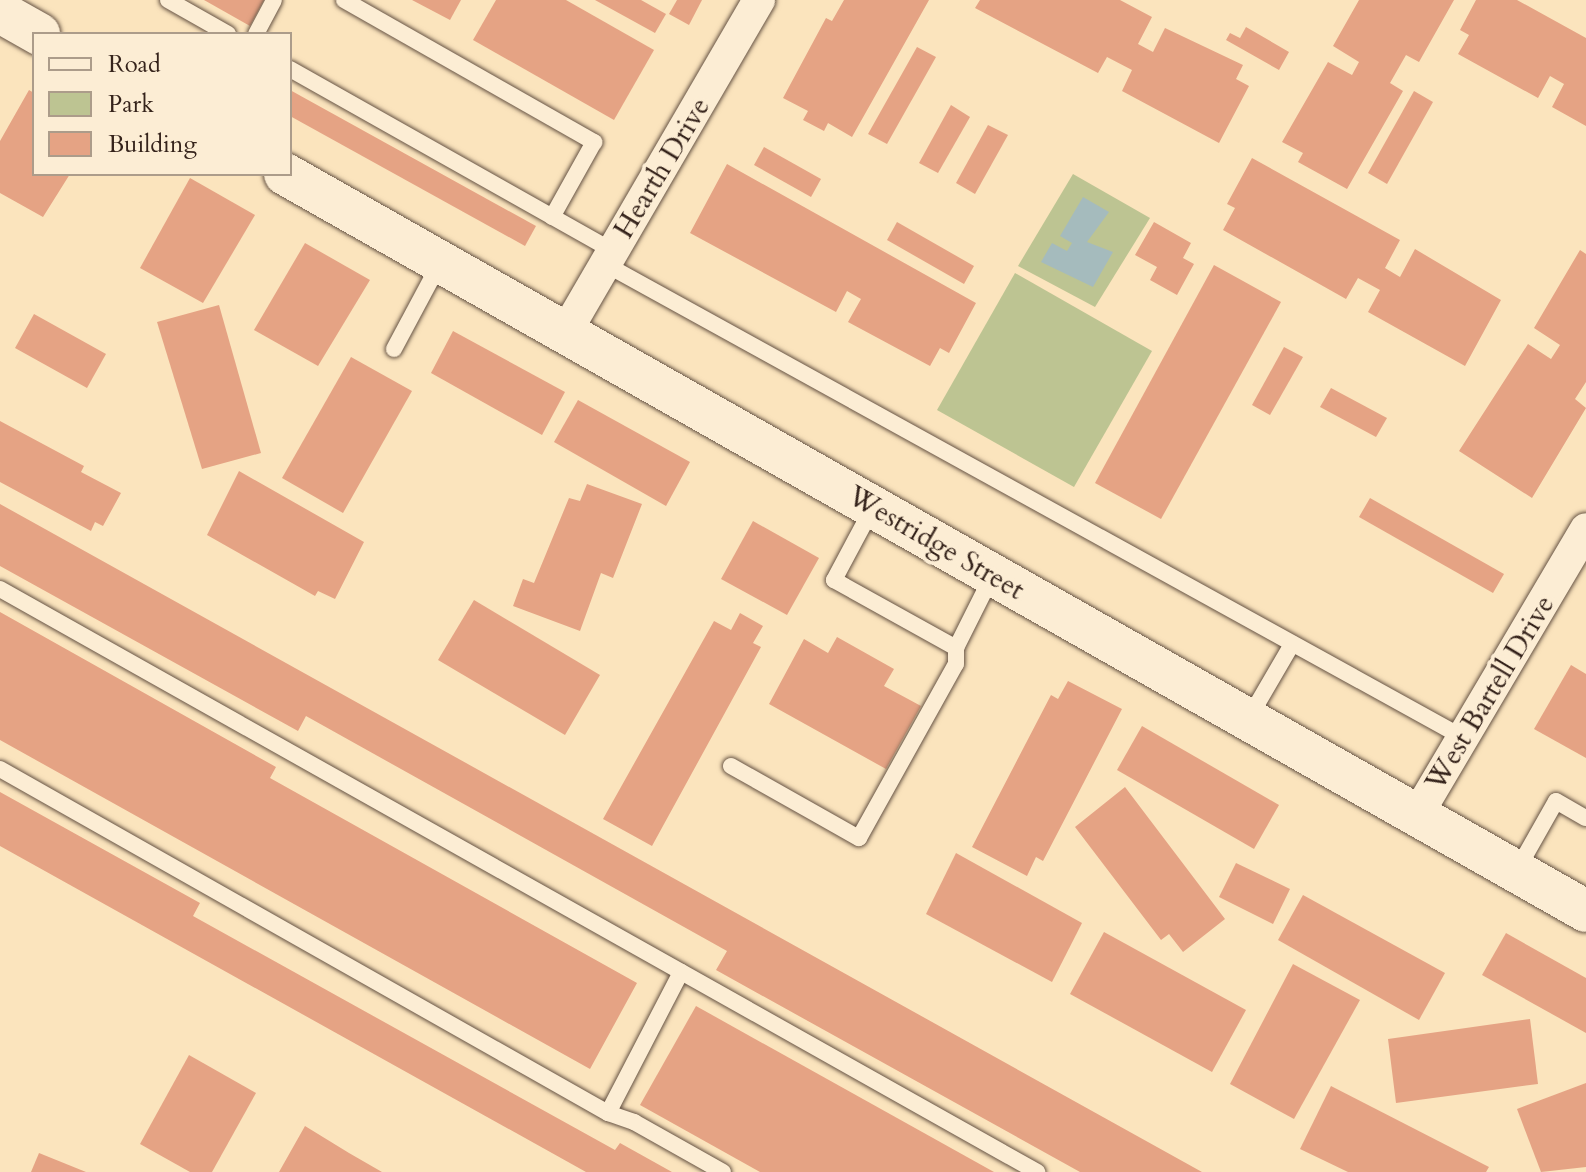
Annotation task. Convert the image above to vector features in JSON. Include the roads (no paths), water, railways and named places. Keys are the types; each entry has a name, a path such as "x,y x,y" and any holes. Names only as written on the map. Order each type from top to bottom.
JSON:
{"street":[{"name":"Hearth Drive","path":"564,335 759,0"},
{"path":"0,12 35,32"},
{"name":"Westridge Street","path":"288,176 564,335 1586,911"},
{"name":"West Bartell Drive","path":"1417,815 1586,529"}],"lane":[{"path":"168,0 224,32"},
{"path":"257,32 274,0"},
{"path":"344,0 594,142 552,217"},
{"path":"292,70 552,217 609,257 1292,644 1464,738"},
{"path":"394,349 440,263"},
{"path":"873,507 834,580 956,648"},
{"path":"731,766 859,838 956,664 956,648 993,575"},
{"path":"0,589 1037,1172"},
{"path":"1248,719 1292,644"},
{"path":"0,769 608,1113 634,1122 723,1172"},
{"path":"1516,871 1556,801 1586,818"},
{"path":"608,1113 681,972"}]}
